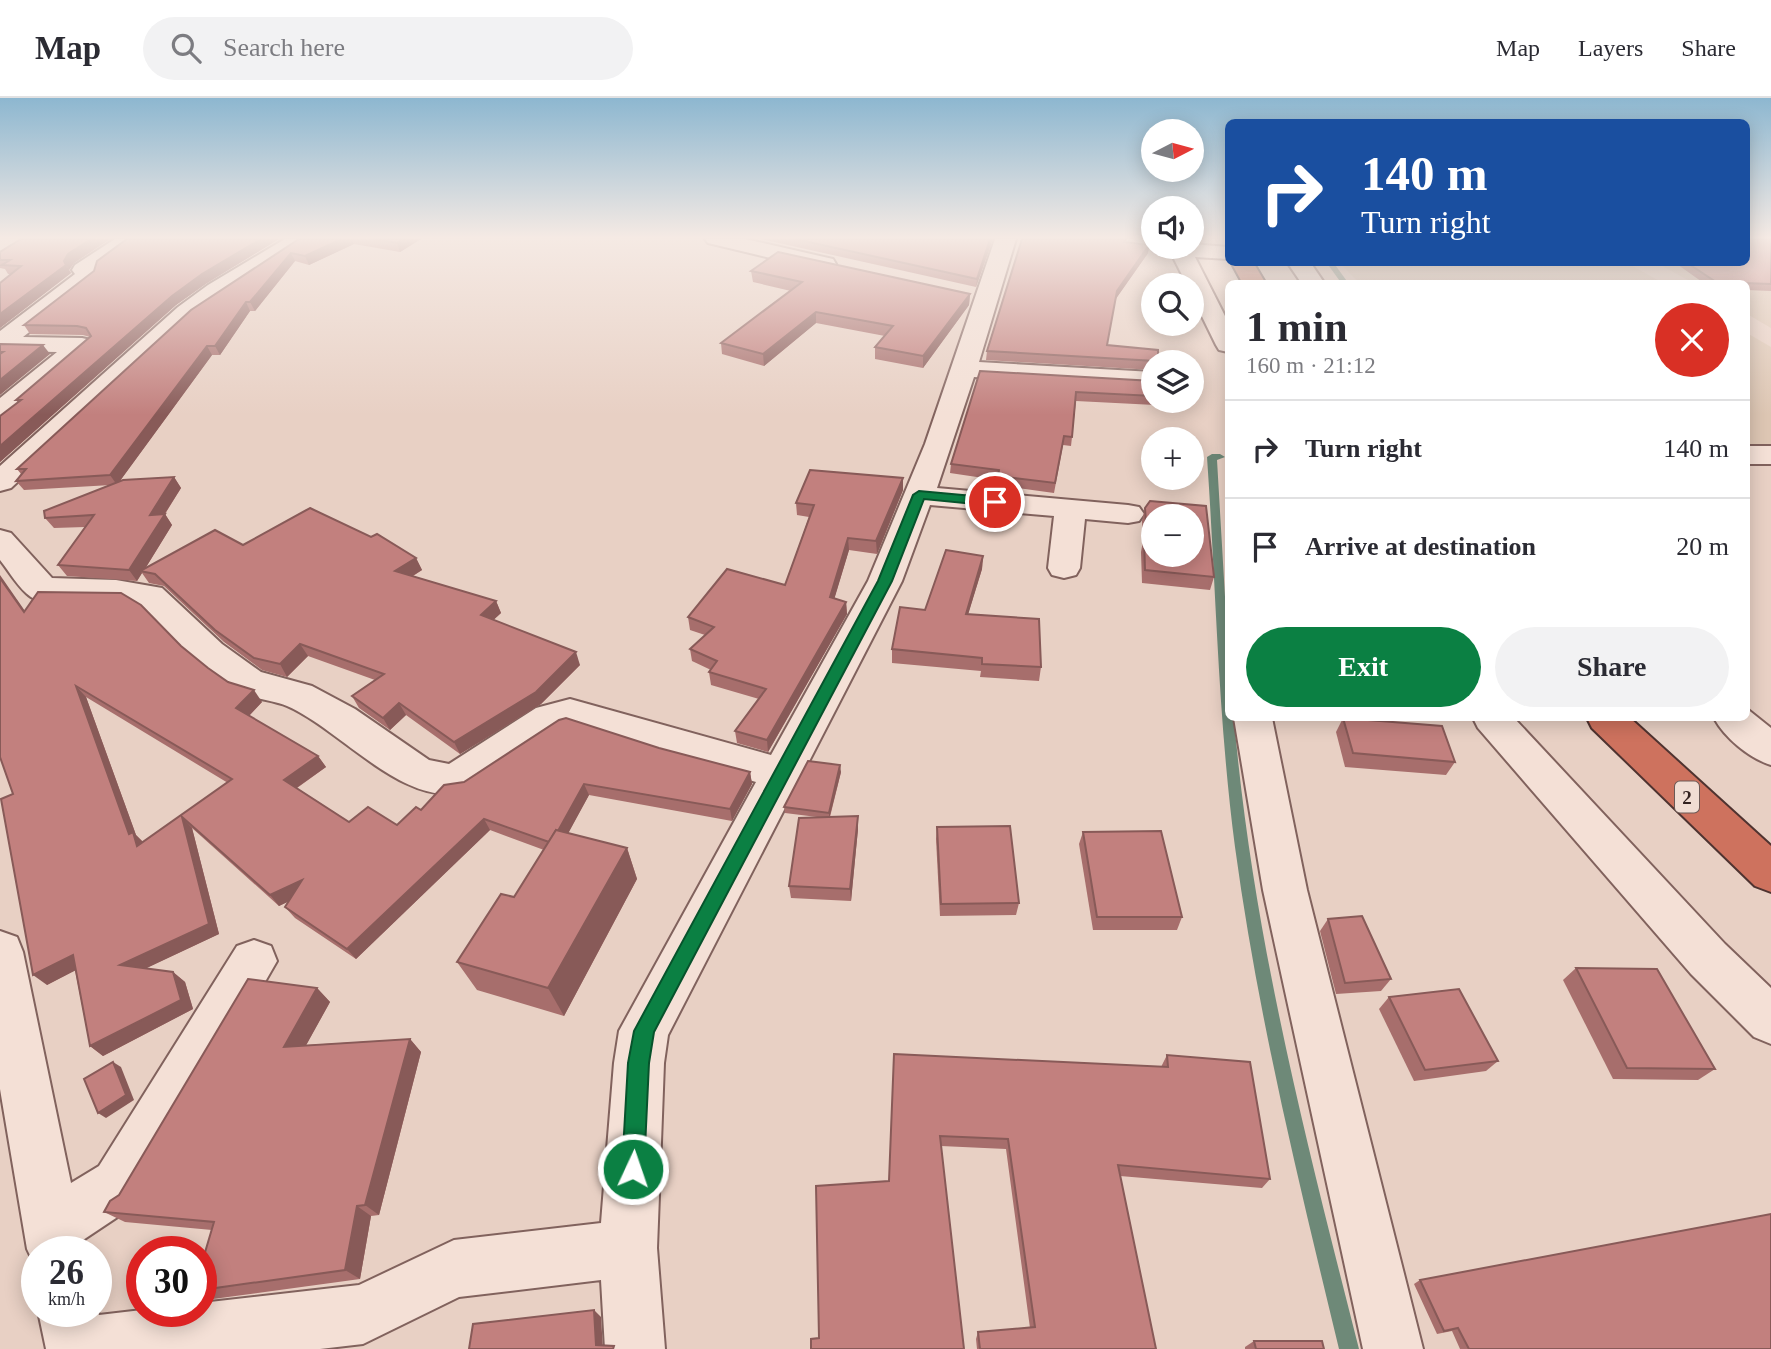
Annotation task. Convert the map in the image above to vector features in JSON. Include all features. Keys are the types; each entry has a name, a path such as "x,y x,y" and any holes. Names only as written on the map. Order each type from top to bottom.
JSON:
{"highway":[{"name":"2","path":"1609,721 1771,873"}],"street":[{"path":"0,343 59,297"},
{"path":"0,482 206,297"},
{"path":"635,1349 628,1248 639,1063 645,1031 885,581 919,495 963,369 978,297"},
{"path":"1204,297 1225,339"},
{"path":"0,343 82,345 0,411"},
{"path":"963,369 1141,379"},
{"path":"1750,455 1771,455"},
{"path":"919,495 1128,514"},
{"path":"1064,568 1070,509"},
{"path":"0,540 43,589 116,591 150,596 209,653 249,682 299,696 341,719 416,772 454,780 550,718 570,713 781,774"},
{"path":"1254,721 1285,890 1393,1349"},
{"path":"1495,721 1708,959 1771,1020"},
{"path":"1737,721 1771,750"},
{"path":"58,1236 118,1185 254,961"},
{"path":"1,964 53,1236"},
{"path":"71,1327 76,1348 363,1314 454,1269 628,1248"}],"shaded area":[{"path":"1750,297 1771,297 1771,328 1750,316"},
{"path":"1750,335 1771,347 1771,449 1750,448"}],"building":[{"path":"0,297 22,297 0,314"},
{"path":"60,297 170,297 0,446 0,416 91,336 86,328 77,326 24,325"},
{"path":"210,297 254,297 246,302 215,346 207,346 110,475 16,481 26,469 17,469 191,310"},
{"path":"782,297 967,297 923,356 875,347 893,326 816,312 763,354 721,343"},
{"path":"1004,297 1116,297 1107,345 1158,350 1141,350 1141,360 987,351"},
{"path":"0,344 43,345 0,380 0,354 3,352 0,352"},
{"path":"980,371 1141,380 1141,395 1076,392 1072,437 1064,436 1055,483 998,476 999,470 951,464"},
{"path":"810,470 903,478 876,541 848,538 830,597 846,602 767,740 735,731 766,689 709,672 717,661 690,649 714,627 688,617 727,569 785,585 814,505 796,503"},
{"path":"174,477 150,515 165,514 129,570 58,565 94,515 45,518 44,511 123,480"},
{"path":"1150,501 1184,504 1148,504"},
{"path":"1206,506 1214,577 1145,570 1145,567 1204,567"},
{"path":"310,508 371,537 377,534 416,558 395,571 496,601 481,615 576,652 536,692 454,742 399,703 383,718 352,696 384,674 300,644 280,664 254,658 215,630 155,574 140,571 215,530 243,545"},
{"path":"946,550 983,556 966,614 1039,619 1041,667 982,664 982,658 892,649 900,607 925,610"},
{"path":"0,578 24,612 38,592 121,593 141,605 181,646 208,668 228,682 254,690 236,708 318,756 284,780 349,822 368,807 397,825 416,807 421,810 444,785 464,782 566,718 659,748 750,772 730,809 584,784 549,842 484,819 347,949 285,907 302,880 270,895 182,817 209,924 120,965 173,972 181,1000 90,1046 73,955 33,975 1,799 13,794 0,757","holes":["76,686 232,779 137,846 133,832 129,834"]},
{"path":"1344,721 1442,726 1455,762 1353,753"},
{"path":"808,761 840,765 829,813 784,807"},
{"path":"858,816 850,889 789,886 799,818"},
{"path":"1010,826 1019,903 941,904 937,827"},
{"path":"556,830 627,848 548,988 457,962 501,894 514,897"},
{"path":"1161,831 1182,917 1097,917 1083,832"},
{"path":"1362,916 1391,979 1345,983 1328,919"},
{"path":"1576,968 1657,969 1715,1069 1627,1068"},
{"path":"248,979 317,988 284,1047 410,1039 365,1205 357,1206 345,1270 217,1288 217,1236 210,1236 214,1222 104,1212 110,1201 119,1195"},
{"path":"1459,989 1498,1061 1425,1070 1389,997"},
{"path":"894,1054 1168,1067 1167,1055 1250,1062 1270,1179 1118,1165 1156,1349 980,1349 978,1332 1035,1327 1008,1139 940,1136 964,1349 811,1349 811,1339 819,1338 816,1186 889,1181"},
{"path":"113,1062 126,1095 98,1113 84,1079"},
{"path":"1771,1214 1771,1349 1469,1349 1458,1328 1444,1331 1420,1280"},
{"path":"594,1310 596,1345 614,1346 613,1349 469,1349 473,1324"},
{"path":"1254,1341 1322,1341 1324,1349 1256,1349"}],"waterway":[{"path":"1220,457 1212,457 1225,681"},
{"path":"1228,721 1253,919 1281,1063 1349,1349"}],"route":[{"path":"633,1169 639,1063 645,1031 885,581 919,495 995,502"}]}
